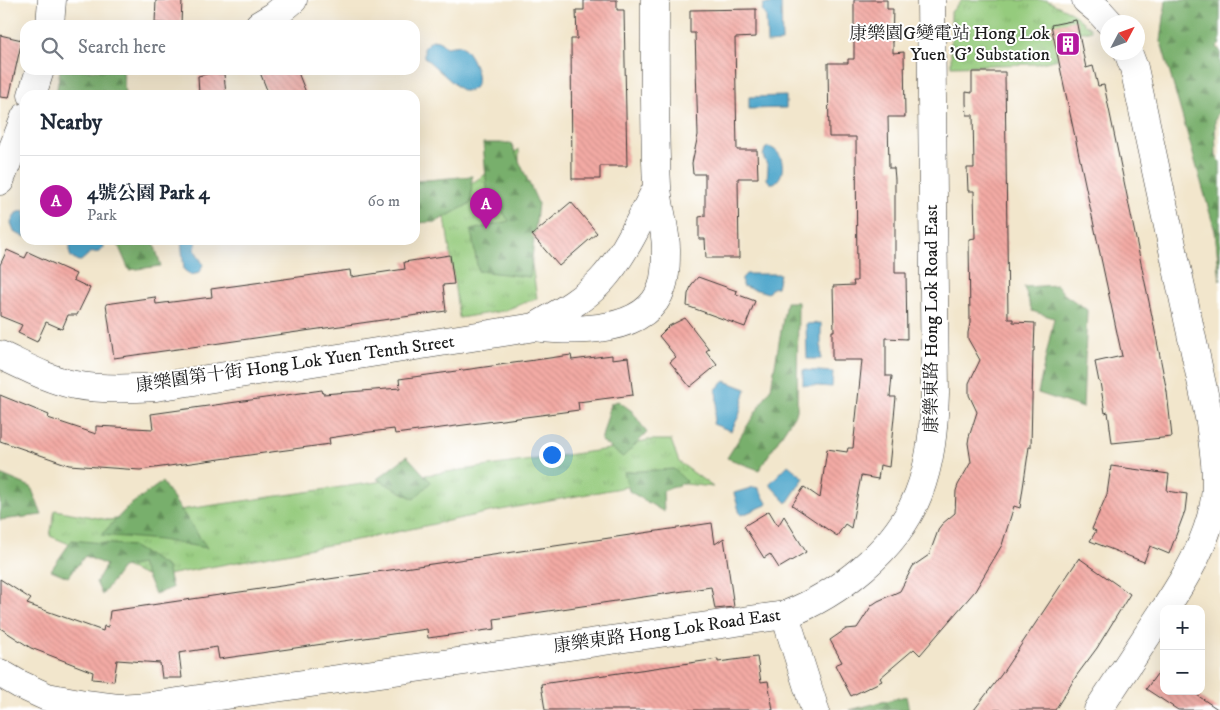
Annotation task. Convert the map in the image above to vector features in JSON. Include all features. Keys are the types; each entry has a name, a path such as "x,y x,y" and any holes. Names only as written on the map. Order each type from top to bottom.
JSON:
{"street":[{"path":"50,20 52,0"},
{"path":"267,20 293,0"},
{"name":"康樂園第十街 Hong Lok Yuen Tenth Street","path":"0,355 49,377 74,385 113,389 156,387 534,327 576,330 617,324 632,319 645,311 655,300 662,288 665,274 664,222 657,188 655,0"},
{"name":"康樂東路 Hong Lok Road East","path":"0,672 45,703 85,704 118,708 150,706 785,615 840,586 883,547 897,531 918,495 931,451 935,393 931,0"},
{"path":"1086,0 1103,15"},
{"path":"1131,60 1206,403 1216,472 1215,498 1207,528 1196,556 1167,605"},
{"path":"34,90 38,75"},
{"path":"0,181 20,130"},
{"name":"康樂園第十街 Hong Lok Yuen Tenth Street","path":"534,327 563,310 600,282 616,264 657,188"},
{"path":"785,615 814,710"},
{"path":"1098,710 1160,616"}],"green space":[{"path":"962,0 1046,0 1071,12 1092,30 1079,33 1076,20 1059,59 1036,64 951,66 951,12"},
{"path":"1166,0 1220,0 1220,44 1217,47 1220,51 1220,108 1215,120 1216,156 1220,162 1220,280 1215,231 1161,42"},
{"path":"59,75 123,75 125,90 57,90"},
{"path":"483,143 511,143 538,203 530,277 478,271 471,230 509,221 487,189"},
{"path":"519,149 519,179 537,298 503,311 459,318 443,202 498,166"},
{"path":"472,176 471,203 436,222 420,223 420,181"},
{"path":"118,245 155,245 161,266 129,270"},
{"path":"1057,285 1064,294 1087,310 1083,408 1038,393 1054,318 1032,311 1024,287"},
{"path":"786,302 798,302 797,411 759,470 727,458 771,388"},
{"path":"618,401 632,411 647,433 623,457 601,441 611,403"},
{"path":"648,440 671,440 679,462 713,487 658,481 151,578 50,536 55,510 109,520 616,448"},
{"path":"407,456 431,482 414,499 377,479"},
{"path":"674,469 687,482 663,491 664,512 629,491 624,472"},
{"path":"0,474 31,487 42,515 0,520"},
{"path":"162,482 207,548 160,540 101,535 130,505"},
{"path":"72,540 132,546 167,567 172,588 155,594 141,564 122,568 102,595 96,582 106,565 85,556 68,577 51,570"},
{"path":"906,696 909,710 850,710"}],"water":[{"path":"781,3 782,42 767,43 766,15 762,12 763,4"},
{"path":"432,40 439,41 446,47 460,45 464,48 477,72 477,84 474,88 462,91 424,57 424,47"},
{"path":"786,96 786,108 749,109 749,97"},
{"path":"768,147 778,153 782,164 781,175 774,183 770,183 767,179 768,167 763,156 765,149"},
{"path":"20,212 20,235 15,233 11,223 16,213"},
{"path":"70,245 104,245 104,248 100,252 90,253 81,261 77,261 72,258"},
{"path":"182,245 196,245 195,250 203,264 200,273 191,275 184,270"},
{"path":"746,274 780,274 777,287 772,288 768,293 742,286 742,278"},
{"path":"821,323 821,359 807,359 806,324"},
{"path":"803,370 833,372 832,387 803,385"},
{"path":"725,381 746,389 739,416 731,431 713,424 717,402 716,389"},
{"path":"788,465 804,478 787,503 769,484"},
{"path":"754,487 758,488 767,503 742,515 740,514 734,493"}],"building":[{"path":"156,0 182,0 181,20 155,20"},
{"path":"584,0 617,0 617,10 624,10 627,166 600,166 600,179 572,179 571,39 577,39 576,10 584,10"},
{"path":"854,0 887,0 887,9 893,9 893,53 904,52 905,117 888,117 889,168 894,168 895,179 895,273 906,273 907,339 886,338 886,376 892,376 890,397 896,397 889,467 880,465 878,479 861,476 851,528 845,524 837,536 792,505 804,487 820,498 827,449 847,452 848,448 853,448 862,360 832,360 832,331 834,331 833,286 854,285 853,281 857,281 856,137 829,137 828,63 848,63 848,59 854,59"},
{"path":"756,9 756,37 735,38 737,150 757,150 758,178 738,178 739,258 706,258 705,239 699,239 699,217 705,216 705,174 693,174 692,163 698,135 695,33 690,33 690,10"},
{"path":"1076,20 1086,68 1093,66 1098,86 1104,85 1167,392 1172,437 1112,443 1108,412 1105,413 1095,362 1122,356 1051,25"},
{"path":"0,35 20,40 20,49 9,98 0,97"},
{"path":"972,72 1005,72 1008,319 1013,319 1013,322 1035,323 1031,447 1029,447 1020,508 1014,506 1002,545 975,591 920,655 914,649 880,678 882,681 851,696 835,665 842,662 830,640 846,629 857,628 872,605 900,591 913,566 929,555 939,528 955,513 956,491 971,462 968,443 977,412 969,395 969,383 980,360 968,339 970,323 969,239 975,238 974,191 968,191 967,168 974,168 973,115 967,115 966,92 972,93"},
{"path":"224,75 226,90 199,90 198,76"},
{"path":"261,75 299,75 305,90 267,90"},
{"path":"571,202 597,233 559,266 532,235"},
{"path":"7,250 25,258 28,252 76,274 73,280 90,288 77,315 68,315 62,329 46,322 37,342 18,333 22,325 0,316 0,265"},
{"path":"450,255 454,284 443,285 446,311 114,358 106,304 155,297 156,304 212,297 211,289 350,270 351,277 405,269 404,262"},
{"path":"698,277 737,291 736,294 755,301 745,327 687,306 688,294 692,284"},
{"path":"685,318 709,349 706,351 717,365 690,387 670,362 676,357 659,336 669,326"},
{"path":"571,355 572,360 612,355 612,359 628,357 633,395 578,402 579,410 395,434 394,429 362,433 329,438 330,444 140,470 69,465 0,441 0,395 49,415 48,418 96,434 96,426 153,429 151,414 322,390 323,394 400,388 399,379"},
{"path":"1111,466 1169,474 1167,491 1187,494 1185,511 1169,554 1150,546 1144,562 1090,541 1096,531 1092,529 1107,494"},
{"path":"769,511 778,526 784,516 806,552 779,568 770,554 764,558 744,526"},
{"path":"712,523 715,544 724,538 734,607 715,609 711,587 494,619 495,629 428,638 427,629 219,659 217,647 179,653 182,678 162,678 160,663 117,660 114,681 92,679 93,672 31,648 0,628 0,579 31,599 27,604 103,631 104,626 108,627 110,611"},
{"path":"1079,558 1130,594 1097,648 1055,710 974,710 1001,675"},
{"path":"757,657 761,682 768,681 773,710 545,710 541,684 718,659 718,662"},
{"path":"1160,670 1160,695 1197,695 1219,710 1178,710 1146,689"}],"place":[{"name":"康樂園G變電站 Hong Lok Yuen 'G' Substation","path":"1068,44"},
{"name":"4號公園 Park 4","path":"486,229"}]}
